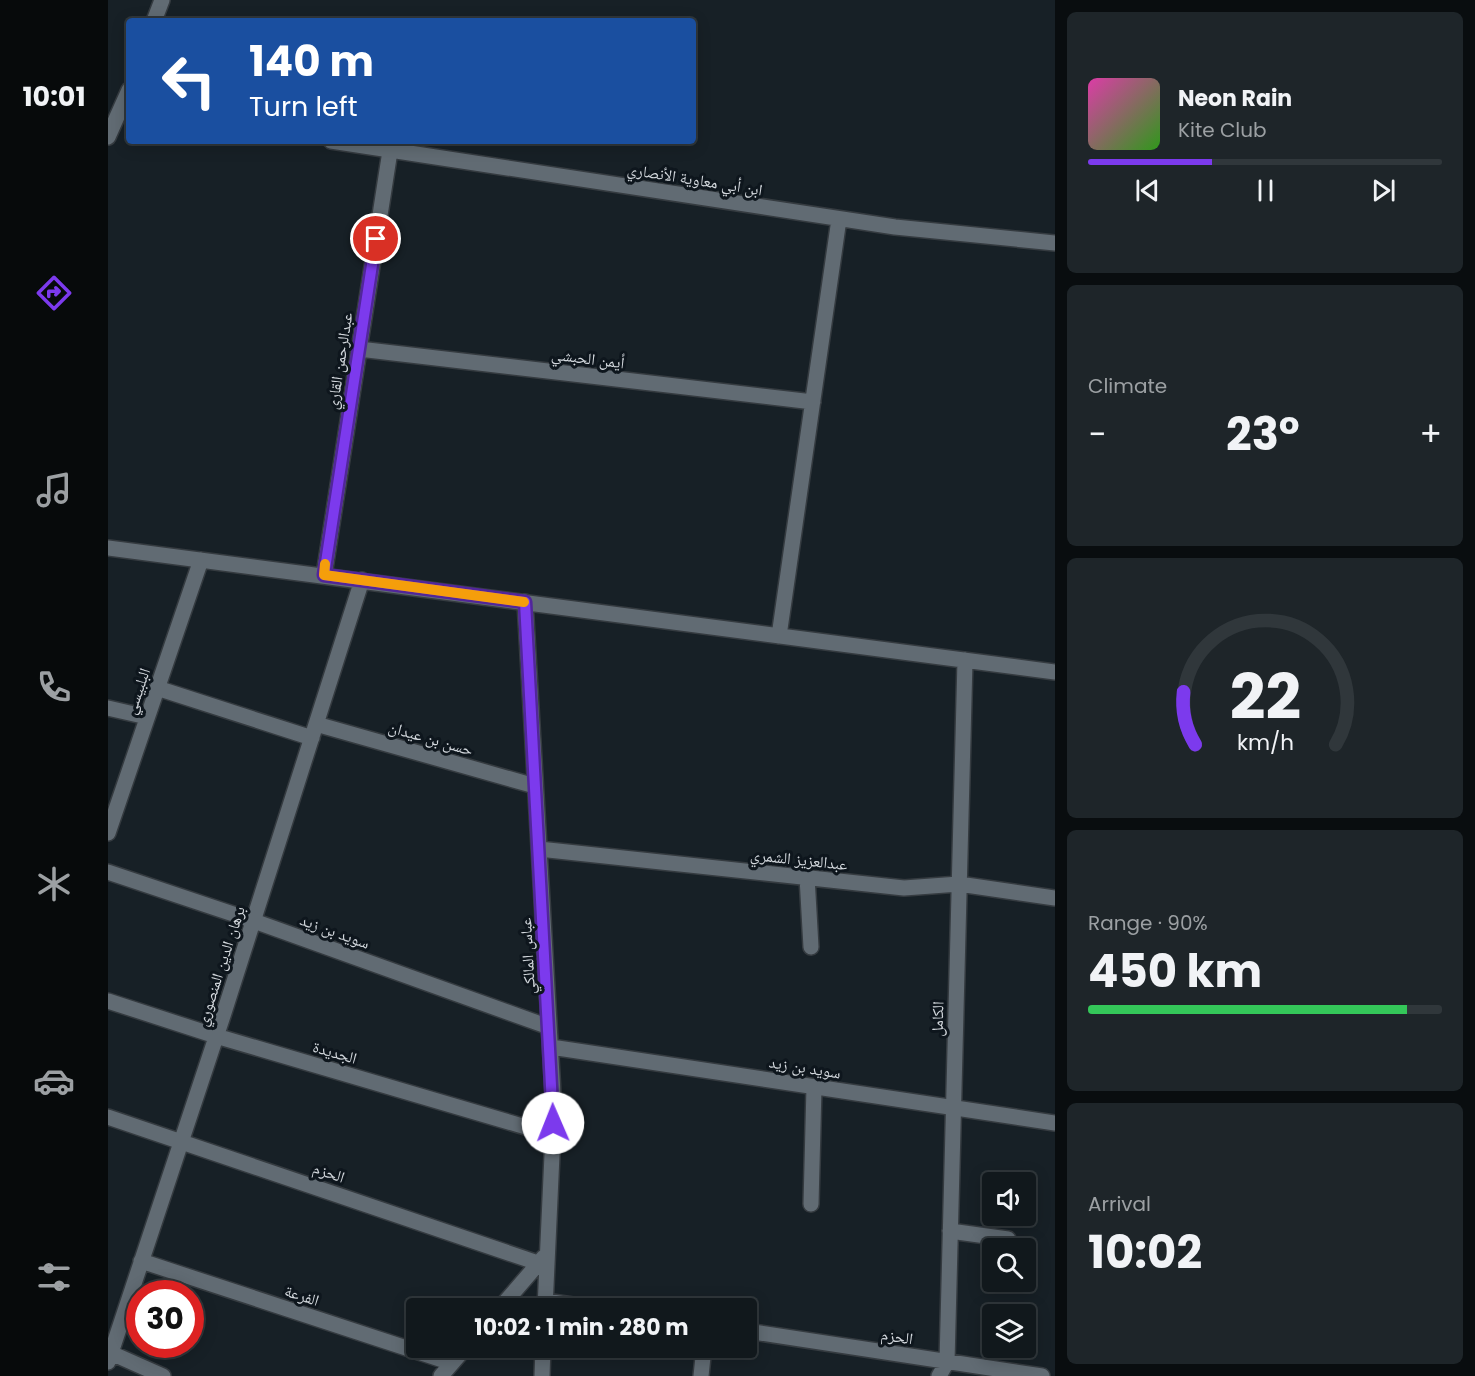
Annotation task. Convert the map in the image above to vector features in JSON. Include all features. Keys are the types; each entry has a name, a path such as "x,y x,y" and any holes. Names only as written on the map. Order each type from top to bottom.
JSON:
{"street":[{"path":"155,18 162,0"},
{"path":"108,137 126,101"},
{"name":"ابن أبي معاوية الأنصاري","path":"347,144 839,219 1055,243"},
{"name":"عبدالرحمن القاري","path":"324,575 390,152"},
{"path":"779,636 839,219"},
{"name":"أيمن الحبشي","path":"359,349 813,402"},
{"path":"108,548 1055,672"},
{"name":"البلبيسي","path":"108,833 201,560"},
{"name":"برهان الدين المنصوري","path":"109,1358 254,921 362,580"},
{"name":"عباس المالكي","path":"525,602 553,1135 543,1258 545,1298"},
{"name":"الكامل","path":"939,1376 947,1362 965,660"},
{"name":"حسن بن عيدان","path":"158,688 314,731 535,786"},
{"path":"108,708 147,717"},
{"name":"عبدالعزيز الشمري","path":"539,849 904,888 959,884 1055,898"},
{"name":"سويد بن زيد","path":"108,872 254,921 549,1027"},
{"path":"807,878 811,947"},
{"name":"الجديدة","path":"108,1001 216,1036 553,1135"},
{"name":"سويد بن زيد","path":"550,1047 1055,1123"},
{"path":"811,1204 814,1087"},
{"name":"الحزم","path":"108,1117 543,1258"},
{"path":"950,1231 1001,1238"},
{"path":"509,1298 543,1258"},
{"name":"الفرعة","path":"141,1261 452,1363"},
{"name":"الحزم","path":"757,1333 1041,1376"},
{"path":"109,1358 164,1376"},
{"path":"441,1376 456,1358"},
{"path":"542,1376 543,1358"},
{"path":"701,1376 703,1358"}],"slow traffic":[{"path":"325,564 324,575 524,602"}],"route":[{"path":"376,239 324,575 525,602 552,1068 553,1123"}]}
